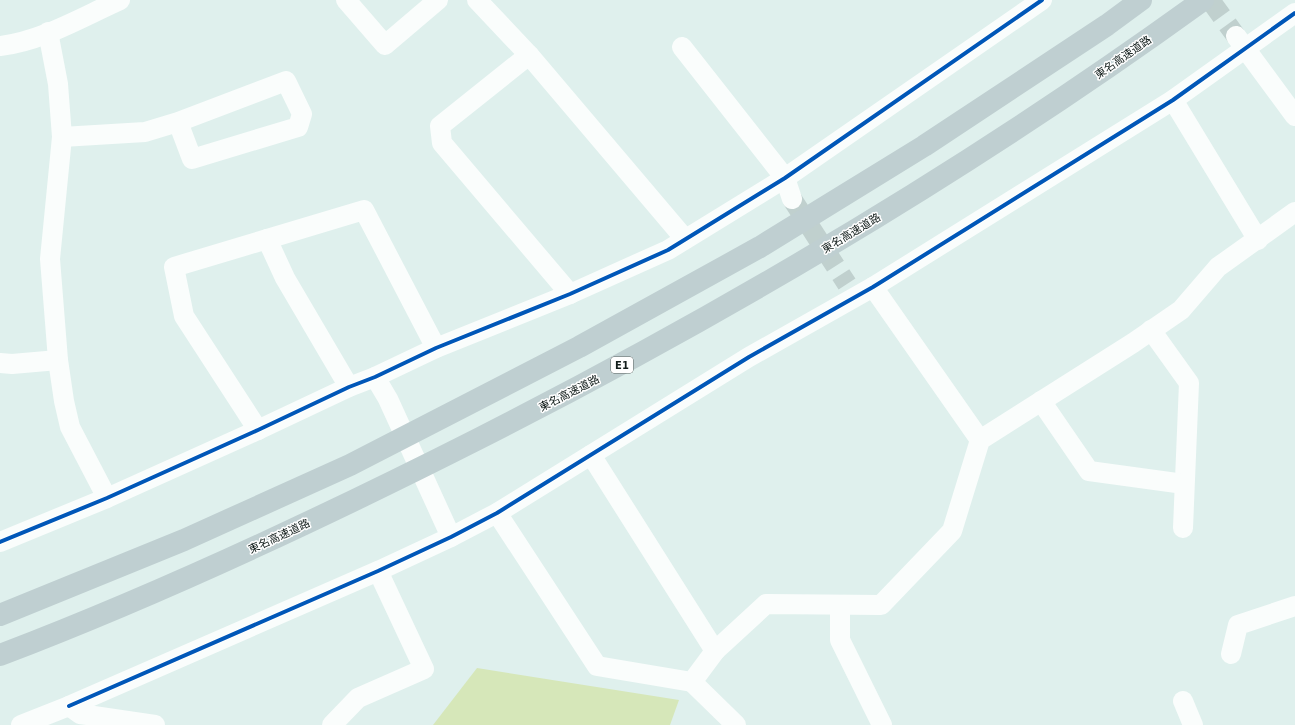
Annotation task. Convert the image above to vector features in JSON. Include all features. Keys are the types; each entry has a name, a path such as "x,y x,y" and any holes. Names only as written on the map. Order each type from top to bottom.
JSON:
{"highway":[{"path":"0,615 184,540 350,464 579,347 760,247 924,146 1107,25 1141,0"},
{"name":"東名高速道路","path":"0,655 199,572 366,496 597,379 778,277 942,178 1128,54 1203,0"}],"street":[{"path":"0,46 11,45 48,32 120,0"},
{"path":"346,0 385,45 438,0"},
{"path":"477,0 529,55 685,238"},
{"path":"0,542 107,498 349,387 375,378 436,348 570,294 668,250 685,238 785,178 1042,0"},
{"path":"21,725 70,706 378,571 451,537 497,513 749,357 848,291 873,287 1173,100 1240,43 1295,13"},
{"path":"48,32 58,84 62,137 50,258 58,360 64,401 70,427 107,498"},
{"path":"1240,43 1295,116"},
{"path":"682,47 785,178 792,199"},
{"path":"529,55 440,126 442,143 570,294"},
{"path":"62,137 145,132 178,122 286,81 302,114 298,127 192,159 178,122"},
{"path":"1173,100 1258,240"},
{"path":"258,430 184,316 174,267 364,210 436,348"},
{"path":"692,682 715,651 766,604 881,605 952,531 980,440 1181,310 1218,267 1258,240 1295,212"},
{"path":"267,238 285,278 349,387"},
{"path":"873,287 980,440"},
{"path":"1151,330 1189,383 1183,528"},
{"path":"0,363 12,364 58,360"},
{"path":"375,378 388,399 451,537"},
{"path":"1041,401 1089,471 1184,484"},
{"path":"591,455 715,651"},
{"path":"497,513 597,666 692,682 736,725"},
{"path":"332,725 358,698 424,669 378,571"},
{"path":"840,604 840,640 882,725"},
{"path":"1231,654 1238,625 1295,606"},
{"path":"1183,701 1193,725"},
{"path":"70,706 80,714 155,725"}],"green space":[{"path":"477,668 679,700 670,725 433,725"}],"tunnel":[{"path":"1210,0 1236,36"},
{"path":"792,199 847,284"}],"cycle path":[{"path":"0,542 107,498 436,348 570,294 668,250 785,178 1042,0"},
{"path":"69,706 378,571 451,537 497,513 749,357 873,287 1173,100 1295,13"}]}
